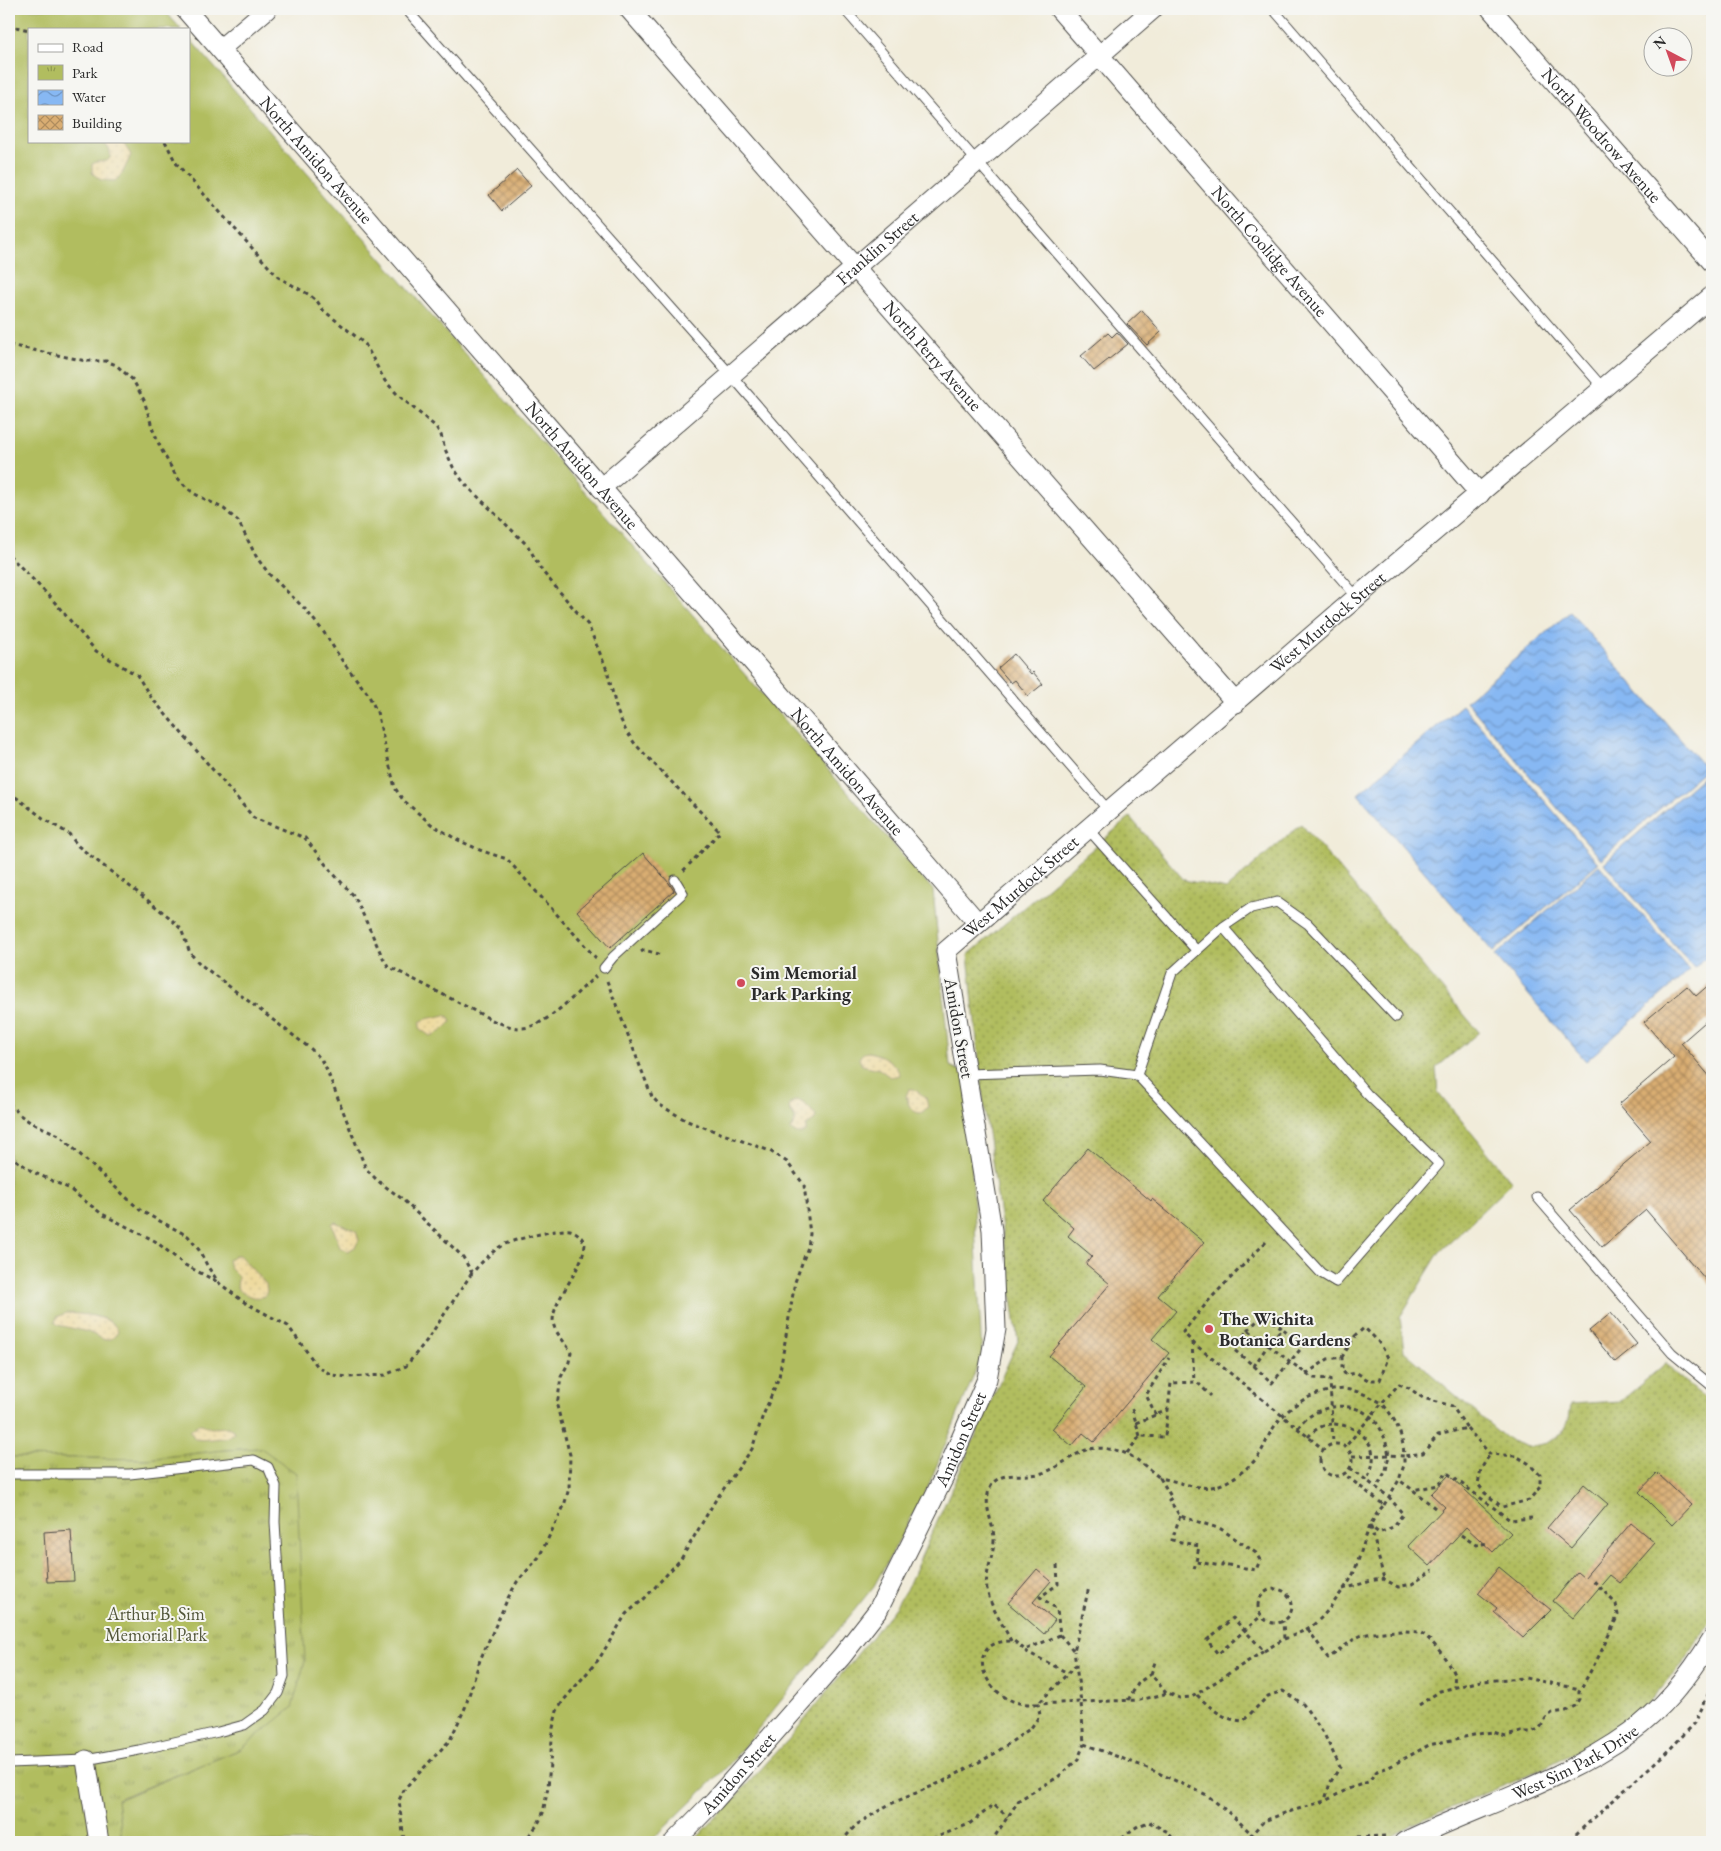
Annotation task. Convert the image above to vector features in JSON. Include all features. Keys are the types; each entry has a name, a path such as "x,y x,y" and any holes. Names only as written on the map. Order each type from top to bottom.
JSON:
{"street":[{"name":"North Amidon Avenue","path":"185,9 978,924"},
{"path":"220,49 267,9"},
{"name":"North Perry Avenue","path":"629,9 1236,702"},
{"name":"North Coolidge Avenue","path":"1059,9 1480,494"},
{"name":"Franklin Street","path":"601,488 1153,9"},
{"name":"North Woodrow Avenue","path":"1490,9 1712,262"},
{"name":"West Murdock Street","path":"946,951 1357,597 1712,296"},
{"name":"Amidon Street","path":"674,1842 714,1801 835,1663 878,1610 947,1471 987,1379 996,1329 992,1230 968,1074 946,951"},
{"name":"West Sim Park Drive","path":"1404,1842 1442,1823 1535,1785 1605,1749 1630,1733 1649,1717 1675,1690 1701,1657 1712,1639"},
{"path":"86,1760 99,1842"}],"lane":[{"path":"406,9 730,375 1109,811"},
{"path":"844,9 1357,597"},
{"path":"1273,9 1604,389"},
{"path":"1088,829 1197,951"},
{"path":"604,968 613,957 683,893 675,880"},
{"path":"1137,1075 1172,973 1223,927 1251,908 1277,902 1308,924 1396,1017"},
{"path":"968,1074 1100,1070 1137,1075 1321,1273 1336,1282 1439,1164 1367,1094 1223,927"},
{"path":"1537,1197 1672,1353 1712,1386"},
{"path":"9,1474 130,1474 254,1460 268,1467 276,1486 275,1522 284,1676 278,1693 265,1710 244,1725 139,1750 86,1760 9,1763"}],"path":[{"path":"9,22 16,27 28,30"},
{"path":"166,142 176,163 278,277 308,294 317,301 323,310 365,344 385,381 436,428 441,435 445,449 464,483 528,546 542,572 588,625 608,670 617,711 625,729 635,744 720,832 675,880"},
{"path":"9,345 86,361 106,362 116,365 133,380 144,400 161,449 176,476 195,494 224,509 238,521 257,558 270,575 305,609 323,631 343,662 368,694 377,712 395,788 403,800 431,824 456,839 482,851 508,859 604,968 608,987 652,1097 660,1105 687,1121 770,1151 787,1162 804,1185 810,1234 808,1247 795,1282 779,1376 752,1449 715,1501 681,1559 645,1598 626,1614 600,1659 563,1701 557,1711 552,1736 548,1788 543,1813 538,1824 524,1842"},
{"path":"9,555 51,598 96,651 137,675 150,696 254,818 305,838 330,870 355,897 388,966 494,1021 522,1028 535,1025 550,1016 604,968"},
{"path":"9,792 43,818 69,834 78,846 169,917 181,929 190,953 200,964 311,1049 320,1058 338,1097 366,1168 378,1181 401,1198 464,1258 472,1273"},
{"path":"9,1103 20,1116 60,1135 141,1212 188,1236 219,1283"},
{"path":"9,1155 33,1172 68,1188 102,1214 155,1241 185,1265 219,1283 244,1302 288,1326 318,1367 332,1375 365,1377 385,1375 406,1366 427,1340 472,1273 503,1244 528,1237 569,1230 580,1235 585,1243 582,1258 573,1278 555,1308 553,1317 554,1326 571,1352 569,1362 561,1377 557,1406 570,1455 569,1488 564,1506 539,1557 516,1582 508,1598 480,1660 465,1708 450,1740 404,1788 399,1800 404,1842"},
{"path":"1266,1242 1210,1299 1182,1332 1323,1449"},
{"path":"1263,1315 1282,1328 1304,1345 1291,1363 1272,1383 1233,1349 1263,1315"},
{"path":"1254,1366 1282,1328"},
{"path":"1364,1328 1374,1336 1388,1358 1380,1380 1368,1380 1357,1373 1346,1374 1342,1370 1342,1357 1355,1336 1364,1328"},
{"path":"1248,1330 1312,1378 1330,1379 1332,1444"},
{"path":"1192,1342 1194,1382"},
{"path":"1306,1374 1328,1359 1342,1357"},
{"path":"1156,1415 1146,1395 1169,1358"},
{"path":"1140,1436 1165,1438 1171,1383 1197,1382 1211,1396"},
{"path":"1346,1446 1399,1384 1409,1388 1423,1398 1452,1406 1467,1428 1490,1454 1516,1456 1528,1462 1540,1475 1540,1487 1529,1500 1502,1507 1484,1493 1478,1484 1481,1469 1490,1454"},
{"path":"1151,1674 1166,1693 1180,1698 1192,1697 1264,1651 1284,1639 1308,1629 1323,1618 1354,1574 1364,1543 1379,1510 1399,1480 1404,1465 1403,1440 1399,1427 1382,1403 1360,1391 1343,1388 1330,1390 1304,1399 1282,1416 1270,1433 1258,1457 1229,1481 1202,1488 1160,1478"},
{"path":"1298,1428 1314,1412 1331,1407 1346,1407 1362,1411 1371,1417 1378,1424 1384,1435 1389,1455 1386,1470 1377,1488"},
{"path":"1132,1409 1140,1436"},
{"path":"1136,1423 1168,1410"},
{"path":"1308,1437 1324,1425 1332,1424 1342,1424 1359,1431 1368,1442 1372,1456 1371,1469 1367,1480"},
{"path":"1352,1456 1404,1456 1423,1453 1438,1435 1467,1428"},
{"path":"1127,1452 1140,1436"},
{"path":"1332,1444 1346,1446 1352,1456 1350,1468 1344,1474 1334,1476 1325,1472 1320,1462 1323,1449 1332,1444"},
{"path":"1011,1641 986,1588 994,1541 993,1527 987,1503 989,1490 995,1480 1005,1475 1039,1474 1089,1449 1127,1452 1160,1478 1172,1498 1169,1500 1180,1516 1221,1529 1256,1553 1260,1560 1256,1570 1223,1564 1222,1566 1196,1562"},
{"path":"1350,1468 1389,1497 1403,1514 1393,1527 1379,1533 1371,1527"},
{"path":"1413,1490 1439,1486 1446,1472 1510,1520 1532,1518"},
{"path":"1344,1474 1384,1505"},
{"path":"1399,1480 1434,1508"},
{"path":"1180,1516 1172,1540 1199,1546 1194,1570"},
{"path":"1371,1527 1384,1579"},
{"path":"1461,1535 1476,1545 1488,1543"},
{"path":"1057,1565 1058,1584 1040,1598 1057,1609 1060,1635 1074,1651"},
{"path":"1343,1589 1384,1579 1398,1587 1412,1584 1433,1570"},
{"path":"1244,1842 1253,1835 1264,1821 1325,1801 1348,1789 1368,1782 1377,1771 1389,1767 1429,1745 1493,1732 1506,1736 1521,1732 1532,1732 1540,1728 1546,1718 1552,1713 1566,1711 1575,1706 1579,1699 1580,1689 1600,1654 1618,1615 1616,1604 1592,1579"},
{"path":"991,1842 1019,1800 1058,1777 1078,1758 1084,1744 1081,1702 1074,1651 1089,1587"},
{"path":"1277,1588 1286,1593 1292,1602 1290,1613 1283,1621 1274,1623 1264,1620 1258,1611 1258,1600 1266,1591 1277,1588"},
{"path":"1261,1616 1245,1629 1218,1654 1206,1640 1234,1618 1245,1629 1264,1651"},
{"path":"1283,1621 1284,1639"},
{"path":"1308,1629 1328,1658 1338,1653 1359,1636 1379,1632 1420,1632 1444,1656 1454,1675 1454,1687"},
{"path":"1025,1650 1060,1635"},
{"path":"1068,1673 1025,1650 1014,1641 999,1642 989,1648 984,1655 982,1663 986,1679 998,1692 1016,1702 1038,1704 1140,1700 1166,1693"},
{"path":"1128,1700 1139,1682 1151,1674 1155,1662"},
{"path":"1038,1704 1076,1664"},
{"path":"1419,1705 1440,1691 1481,1682 1525,1678 1580,1689"},
{"path":"1562,1842 1575,1835 1695,1723 1712,1686"},
{"path":"1197,1695 1222,1716 1232,1721 1243,1721 1268,1696 1283,1691 1303,1704 1325,1736 1340,1767 1330,1783 1325,1801"},
{"path":"841,1842 856,1826 888,1805 942,1782 994,1754 1032,1728 1040,1715 1038,1704"},
{"path":"1084,1744 1145,1767 1207,1795 1234,1816 1260,1842"},
{"path":"925,1842 969,1824 994,1805 1008,1817"},
{"path":"1115,1842 1138,1826 1149,1822 1168,1832 1175,1842"}],"green space":[{"path":"9,9 163,9 180,28 28,28 28,142 190,142 190,39 933,890 950,1066 967,1074 982,1356 927,1489 874,1586 728,1766 650,1842 122,1842 117,1800 241,1749 261,1448 147,1459 9,1457"},
{"name":"The Wichita Botanica Gardens","path":"1130,817 1184,880 1226,889 1301,824 1479,1032 1436,1068 1438,1092 1512,1182 1439,1253 1400,1317 1404,1351 1508,1440 1528,1447 1547,1443 1561,1434 1569,1419 1571,1404 1621,1401 1666,1363 1678,1376 1712,1404 1712,1618 1682,1666 1641,1711 1595,1742 1527,1776 1415,1823 1384,1842 693,1842 789,1739 893,1610 907,1588 1018,1341 983,1098 968,955"},
{"name":"Arthur B. Sim Memorial Park","path":"261,1448 296,1473 305,1661 292,1708 241,1749 117,1799 122,1842 9,1842 9,1457 147,1459"}],"sand":[{"path":"104,142 123,142 131,155 122,174 115,181 101,180 92,173 92,164 107,161 110,158 110,151"},
{"path":"445,1015 449,1017 451,1022 439,1032 430,1036 420,1029 420,1022"},
{"path":"868,1052 887,1059 895,1066 900,1075 890,1077 879,1069 862,1065 859,1059 862,1054"},
{"path":"909,1089 914,1089 926,1098 928,1107 921,1113 912,1110 909,1105 906,1096"},
{"path":"797,1100 808,1107 816,1117 806,1126 806,1131 802,1134 797,1134 791,1130 795,1119 789,1108 791,1103"},
{"path":"335,1222 356,1231 359,1240 355,1247 348,1251 340,1248 332,1224"},
{"path":"235,1255 239,1255 266,1284 267,1291 265,1296 250,1296 237,1288 238,1276 230,1268 228,1260"},
{"path":"66,1313 96,1316 110,1322 118,1332 113,1338 105,1340 88,1332 58,1325 55,1322 57,1317"},
{"path":"198,1424 211,1428 228,1427 234,1433 226,1438 195,1439 190,1431"}],"water":[{"path":"1570,612 1706,769 1601,859 1466,701"},
{"path":"1462,705 1598,863 1493,952 1358,794"},
{"path":"1708,772 1712,777 1712,952 1694,968 1604,863"},
{"path":"1599,865 1690,970 1586,1061 1495,956"}],"building":[{"path":"517,170 531,186 502,211 489,195"},
{"path":"1142,310 1161,332 1147,345 1127,324"},
{"path":"1117,332 1128,344 1094,371 1081,356 1108,333 1112,337"},
{"path":"1014,654 1031,674 1033,672 1043,684 1028,696 1015,680 1011,683 998,668"},
{"path":"643,853 674,891 610,948 577,911"},
{"path":"1712,982 1712,1016 1681,1043 1712,1079 1712,1287 1646,1210 1602,1247 1570,1210 1651,1141 1619,1104 1674,1057 1644,1022 1687,986 1696,996"},
{"path":"1088,1148 1151,1201 1152,1199 1204,1242 1158,1296 1176,1311 1152,1339 1169,1353 1094,1442 1083,1433 1072,1446 1052,1429 1086,1387 1049,1356 1110,1284 1086,1264 1092,1256 1068,1236 1074,1228 1043,1201"},
{"path":"1611,1313 1637,1344 1615,1362 1589,1331"},
{"path":"1657,1473 1691,1505 1672,1525 1639,1492"},
{"path":"1449,1475 1511,1533 1493,1552 1466,1527 1430,1566 1408,1546 1445,1507 1431,1494"},
{"path":"1584,1484 1608,1504 1571,1548 1547,1528"},
{"path":"1631,1523 1655,1543 1620,1583 1610,1575 1573,1618 1553,1601 1577,1572 1584,1578"},
{"path":"71,1530 74,1581 47,1582 44,1532"},
{"path":"1499,1567 1551,1610 1523,1638 1494,1612 1497,1608 1478,1593"},
{"path":"1037,1569 1051,1581 1033,1602 1055,1620 1044,1634 1008,1603"}],"place":[{"name":"Sim Memorial Park Parking","path":"741,983"},
{"name":"The Wichita Botanica Gardens","path":"1209,1329"}]}
